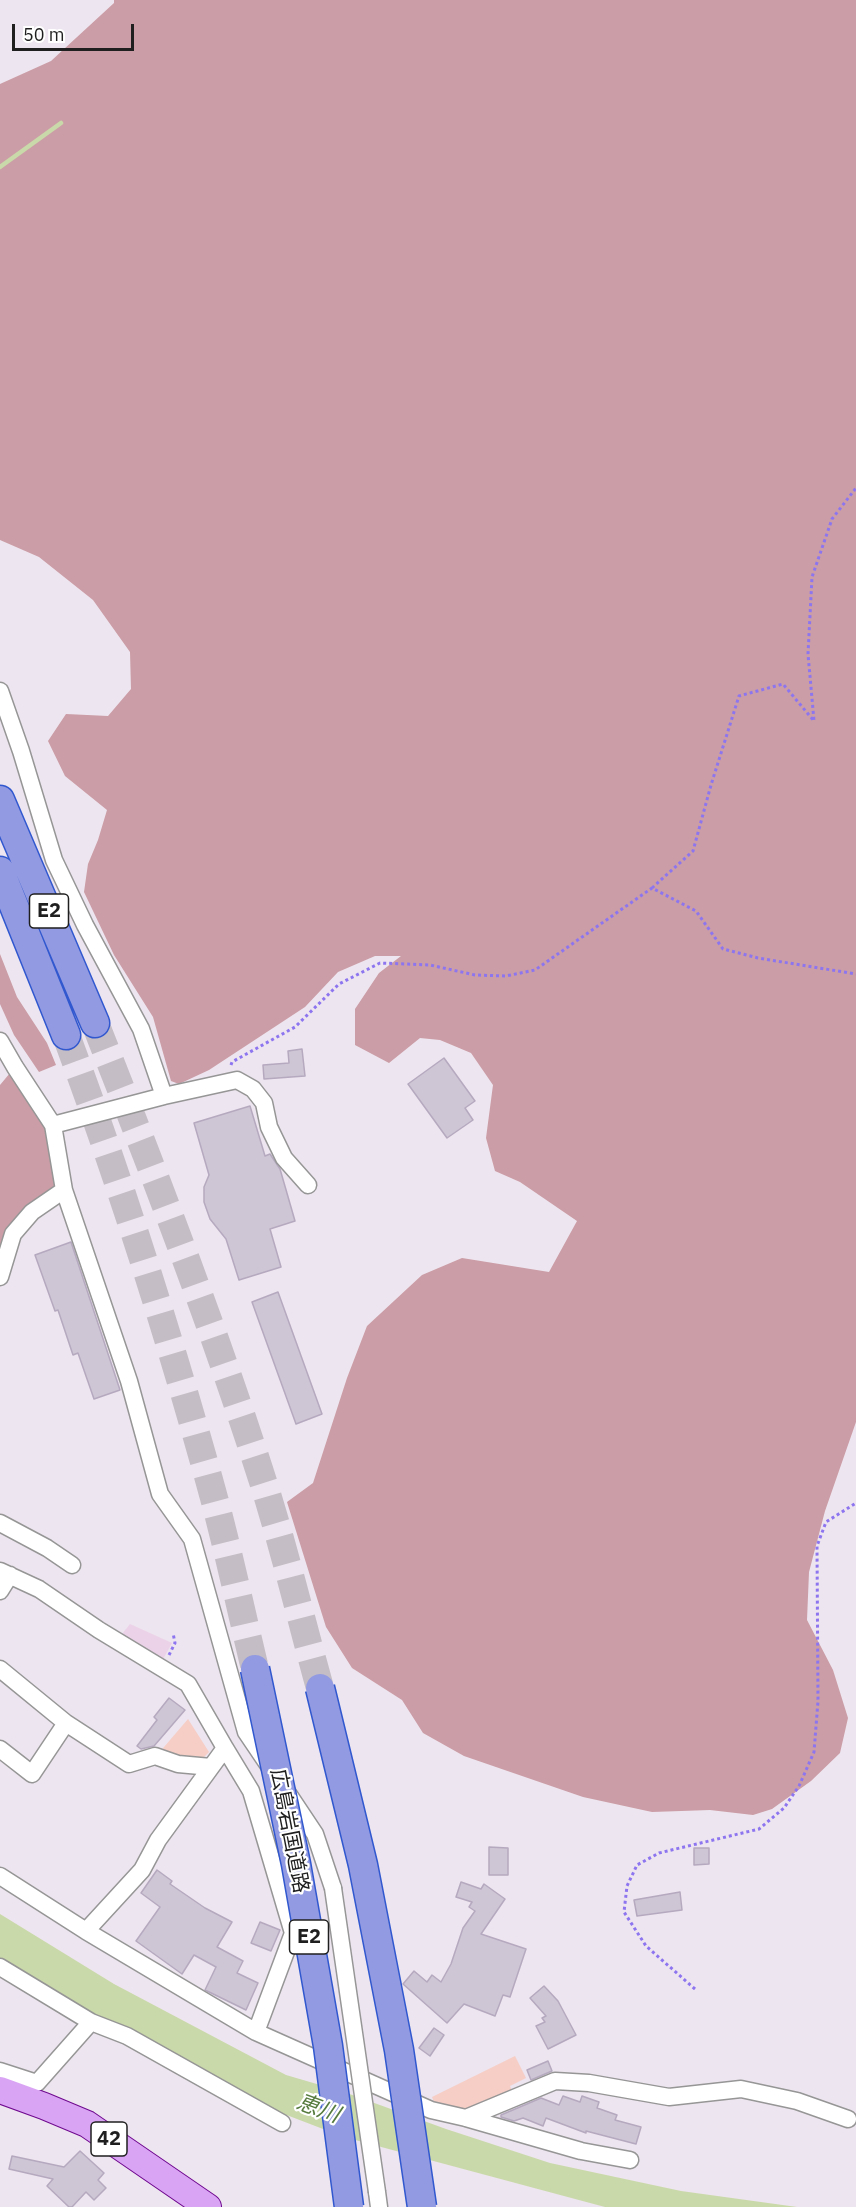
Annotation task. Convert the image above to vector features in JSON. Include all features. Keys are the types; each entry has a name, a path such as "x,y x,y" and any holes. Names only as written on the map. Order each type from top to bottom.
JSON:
{"highway":[{"name":"E2","path":"0,800 96,1023"},
{"name":"E2","path":"0,871 66,1035"},
{"name":"広島岩国道路","path":"255,1669 296,1863 328,2046 349,2207"},
{"path":"320,1688 363,1865 399,2050 422,2207"}],"main road":[{"name":"42","path":"0,2090 87,2124 208,2207"}],"street":[{"path":"0,691 54,860 85,925 141,1029 164,1096"},
{"path":"0,1041 53,1125 63,1190 129,1381 160,1494 192,1539 246,1732 315,1834 333,1888 378,2199"},
{"path":"53,1125 164,1096 237,1080 253,1089 264,1103 269,1127 284,1158 308,1185"},
{"path":"0,1277 13,1234 32,1212 63,1190"},
{"path":"0,1523 72,1565"},
{"path":"0,1591 5,1573 39,1589 99,1630 188,1684 251,1791 293,1934 256,2032"},
{"path":"0,1669 66,1722 129,1764 155,1756 177,1764 211,1767"},
{"path":"1,1752 32,1774 66,1722"},
{"path":"86,1931 142,1870 158,1840 225,1748"},
{"path":"0,1876 86,1931 256,2032 430,2110 580,2151 630,2160"},
{"path":"0,1967 91,2022 127,2036 282,2123"},
{"path":"0,2071 37,2084 91,2022"},
{"path":"466,2118 555,2081 589,2083 669,2097 741,2089 797,2101 848,2119"}],"path":[{"path":"229,1082 232,1062 295,1027 339,984 380,963 430,965 475,975 506,976 535,970 652,888 693,850 739,696 783,684 814,721 808,654 812,577 832,519 856,488"},
{"path":"652,888 696,911 723,949 758,958 856,974"},
{"path":"695,1989 646,1946 624,1912 627,1886 636,1865 659,1853 759,1829 784,1808 800,1786 814,1752 818,1701 817,1546 826,1522 856,1503"},
{"path":"168,1672 169,1655 175,1644 173,1633"}],"shaded area":[{"path":"114,0 856,0 856,1422 825,1511 809,1572 807,1620 833,1670 848,1718 840,1753 811,1781 772,1809 753,1815 710,1810 652,1812 583,1797 464,1756 423,1733 402,1700 352,1668 326,1627 287,1502 313,1483 347,1378 367,1326 422,1275 462,1258 549,1272 577,1221 520,1182 495,1171 486,1138 493,1085 471,1053 440,1040 420,1038 389,1063 355,1045 355,1009 379,973 401,956 375,956 338,972 305,1007 209,1070 179,1084 171,1081 153,1017 114,955 84,892 88,864 107,810 65,776 48,741 66,714 108,716 131,689 130,652 93,600 39,557 0,540 0,84 51,61 114,3"},
{"path":"0,954 17,997 47,1043 56,1065 39,1072 14,1035 0,1004"},
{"path":"15,1067 53,1125 64,1190 32,1212 0,1277 0,1085"},
{"path":"130,1624 172,1643 161,1663 118,1639"},
{"path":"188,1719 209,1752 199,1762 158,1754"},
{"path":"515,2056 526,2078 510,2086 512,2091 465,2114 436,2107 432,2097"}],"water":[{"name":"恵川","path":"0,1914 114,1984 286,2075 344,2092 550,2163 681,2191 797,2207 605,2207 344,2137 250,2101 0,1968"}],"building":[{"path":"302,1049 305,1076 264,1079 263,1065 289,1063 288,1051"},
{"path":"444,1058 475,1101 465,1108 473,1120 447,1138 408,1084"},
{"path":"250,1106 265,1156 270,1154 280,1169 295,1221 270,1229 281,1267 239,1280 226,1239 210,1219 204,1202 204,1187 209,1175 194,1123"},
{"path":"71,1242 120,1390 94,1399 78,1353 73,1355 58,1310 55,1311 35,1255"},
{"path":"278,1292 322,1414 296,1424 252,1302"},
{"path":"169,1698 185,1710 154,1746 141,1749 137,1746 157,1720 154,1717"},
{"path":"489,1847 508,1848 508,1875 489,1875"},
{"path":"694,1848 709,1848 709,1864 694,1865"},
{"path":"157,1870 172,1881 170,1884 205,1908 232,1922 217,1947 243,1961 237,1973 258,1983 246,2010 205,1990 216,1967 194,1955 182,1974 136,1941 160,1907 141,1893"},
{"path":"461,1882 481,1889 484,1884 505,1899 481,1934 526,1949 510,1997 503,1995 495,2016 464,2004 447,2023 403,1984 414,1971 427,1982 432,1975 441,1982 451,1964 463,1928 475,1911 469,1907 472,1902 456,1897"},
{"path":"680,1892 682,1910 637,1916 634,1900"},
{"path":"260,1922 280,1930 271,1951 251,1943"},
{"path":"544,1986 558,2001 576,2035 548,2049 536,2026 545,2022 542,2018 546,2016 530,1998"},
{"path":"434,2028 444,2035 430,2056 419,2048"},
{"path":"548,2061 552,2071 531,2080 527,2070"},
{"path":"563,2096 580,2102 582,2096 599,2102 597,2108 617,2115 615,2120 641,2127 636,2144 586,2131 586,2133 546,2118 543,2126 523,2118 514,2121 501,2117 501,2115 541,2098 559,2105"},
{"path":"80,2151 104,2173 98,2180 106,2188 94,2200 86,2192 72,2207 69,2207 47,2186 53,2179 9,2169 12,2156 64,2167"}],"waterway":[{"path":"0,167 61,123"}],"tunnel":[{"path":"95,1023 185,1256 247,1432 273,1515 320,1688"},
{"path":"66,1035 123,1197 174,1360 206,1469 255,1669"}]}
